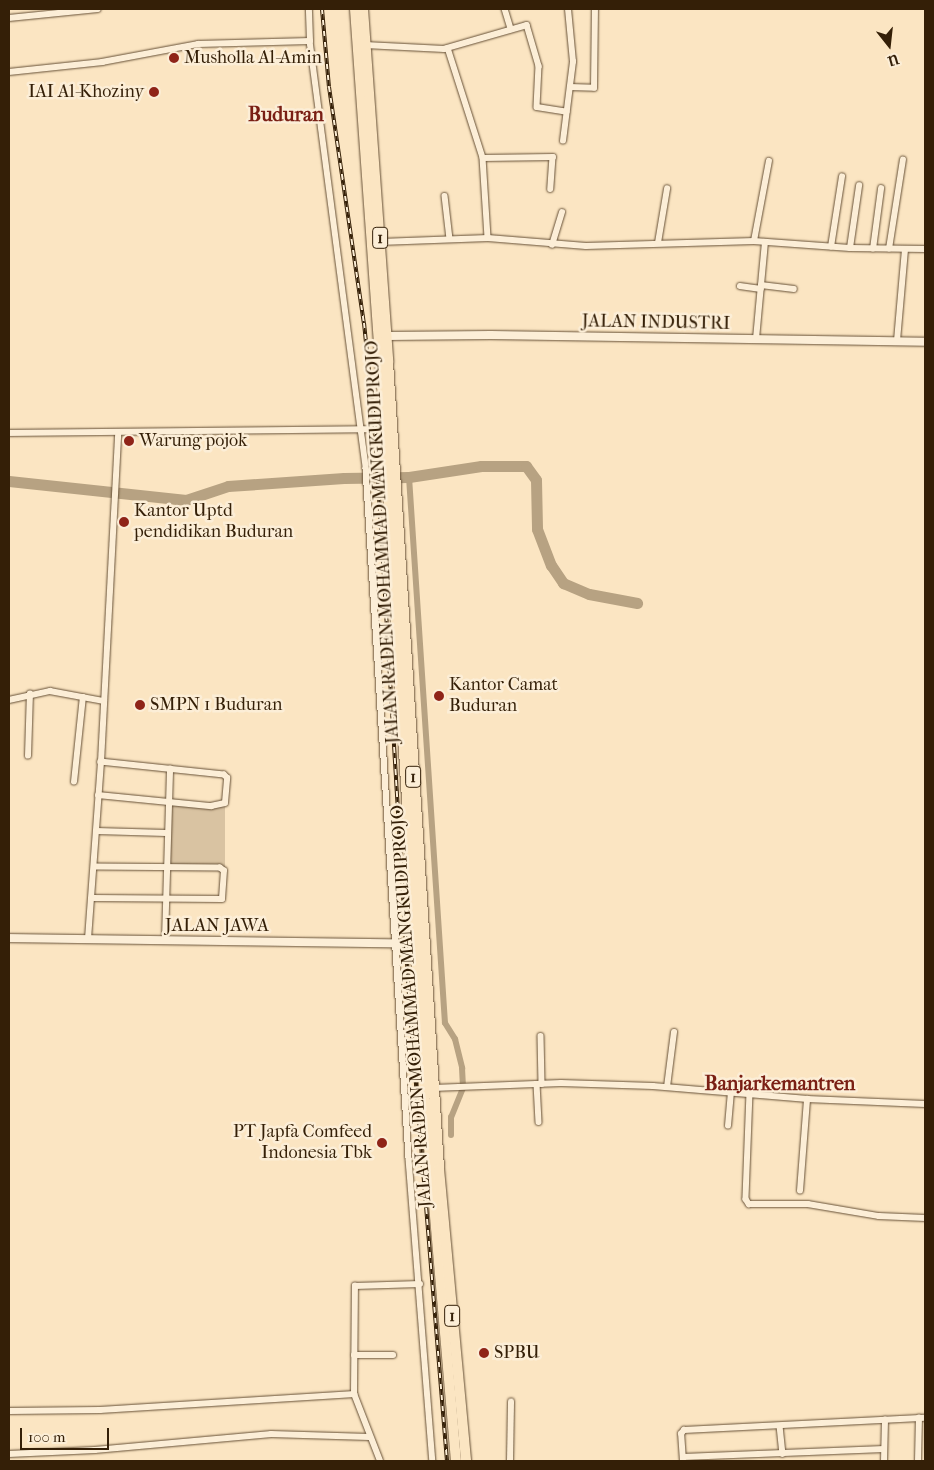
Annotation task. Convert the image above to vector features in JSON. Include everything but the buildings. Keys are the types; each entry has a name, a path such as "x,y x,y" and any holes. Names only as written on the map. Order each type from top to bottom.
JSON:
{"highway":[{"name":"JALAN RADEN MOHAMMAD MANGKUDIPROJO","path":"355,9 367,102 387,336 390,467 420,944 430,1171 456,1461"},
{"name":"JALAN RADEN MOHAMMAD MANGKUDIPROJO","path":"362,9 365,45 365,83"},
{"name":"JALAN RADEN MOHAMMAD MANGKUDIPROJO","path":"367,102 385,429 390,467"},
{"name":"JALAN RADEN MOHAMMAD MANGKUDIPROJO","path":"420,944 466,1461"}],"street":[{"path":"9,18 98,9"},
{"path":"309,9 310,41 366,469 433,1461"},
{"path":"505,9 511,29"},
{"path":"563,142 573,49 568,9"},
{"path":"570,87 594,87 595,9"},
{"path":"365,45 448,48 525,25 529,29 540,71 537,107 567,112"},
{"path":"9,72 102,62 198,44 310,41"},
{"path":"448,48 483,158 488,238"},
{"path":"483,158 553,157 551,189"},
{"path":"889,249 903,160"},
{"path":"754,241 769,161"},
{"path":"831,246 842,177"},
{"path":"850,248 859,186"},
{"path":"658,243 667,189"},
{"path":"873,249 881,189"},
{"path":"446,196 450,239"},
{"path":"552,245 562,212"},
{"path":"380,242 488,238 552,245 754,241 850,248 925,249"},
{"path":"756,339 765,242"},
{"path":"897,341 905,250"},
{"path":"740,286 794,289"},
{"name":"JALAN INDUSTRI","path":"387,336 925,342"},
{"path":"9,433 385,429"},
{"path":"88,939 102,762 117,486 118,433"},
{"path":"9,700 50,691 104,701"},
{"path":"28,756 30,694"},
{"path":"74,782 83,697"},
{"path":"98,795 222,805 225,803 227,778 224,775 102,762"},
{"path":"165,940 166,833 170,770"},
{"path":"97,831 166,833"},
{"path":"92,898 222,900 224,871 220,868 166,866 95,867"},
{"name":"JALAN JAWA","path":"9,938 420,944"},
{"path":"667,1087 674,1032"},
{"path":"539,1122 542,1036"},
{"path":"433,1088 540,1084 667,1087 807,1099 925,1104"},
{"path":"728,1126 731,1092"},
{"path":"750,1093 746,1198 748,1204 808,1204 879,1216 925,1218"},
{"path":"800,1191 807,1099"},
{"path":"380,1461 369,1437 354,1394 355,1286 420,1284"},
{"path":"354,1356 393,1355"},
{"path":"9,1411 100,1410 354,1394"},
{"path":"510,1461 511,1402"},
{"path":"884,1449 683,1459 681,1434 684,1430 922,1418 918,1461"},
{"path":"884,1461 885,1420"},
{"path":"780,1426 783,1454"},
{"path":"9,1454 95,1450 270,1434 369,1437"}],"shaded area":[{"path":"171,806 225,806 225,867 170,864"}],"waterway":[{"path":"9,481 186,500 228,486 344,478 409,477 481,466 526,466 536,480 537,529 551,565 563,583 589,594 637,603"},
{"path":"409,477 445,1023 455,1039 462,1068 463,1088 451,1117 451,1135"}],"railway":[{"path":"322,9 329,87 364,323 375,429 410,1011 447,1461"}],"place":[{"name":"Musholla Al-Amin","path":"174,58"},
{"name":"IAI Al-Khoziny","path":"154,92"},
{"name":"Warung pojok","path":"129,441"},
{"name":"Kantor Uptd pendidikan Buduran","path":"124,522"},
{"name":"Kantor Camat Buduran","path":"439,696"},
{"name":"SMPN 1 Buduran","path":"140,705"},
{"name":"PT Japfa Comfeed Indonesia Tbk","path":"382,1143"},
{"name":"SPBU","path":"484,1353"}],"district":[{"name":"Buduran","path":"286,114"},
{"name":"Banjarkemantren","path":"780,1083"}]}
